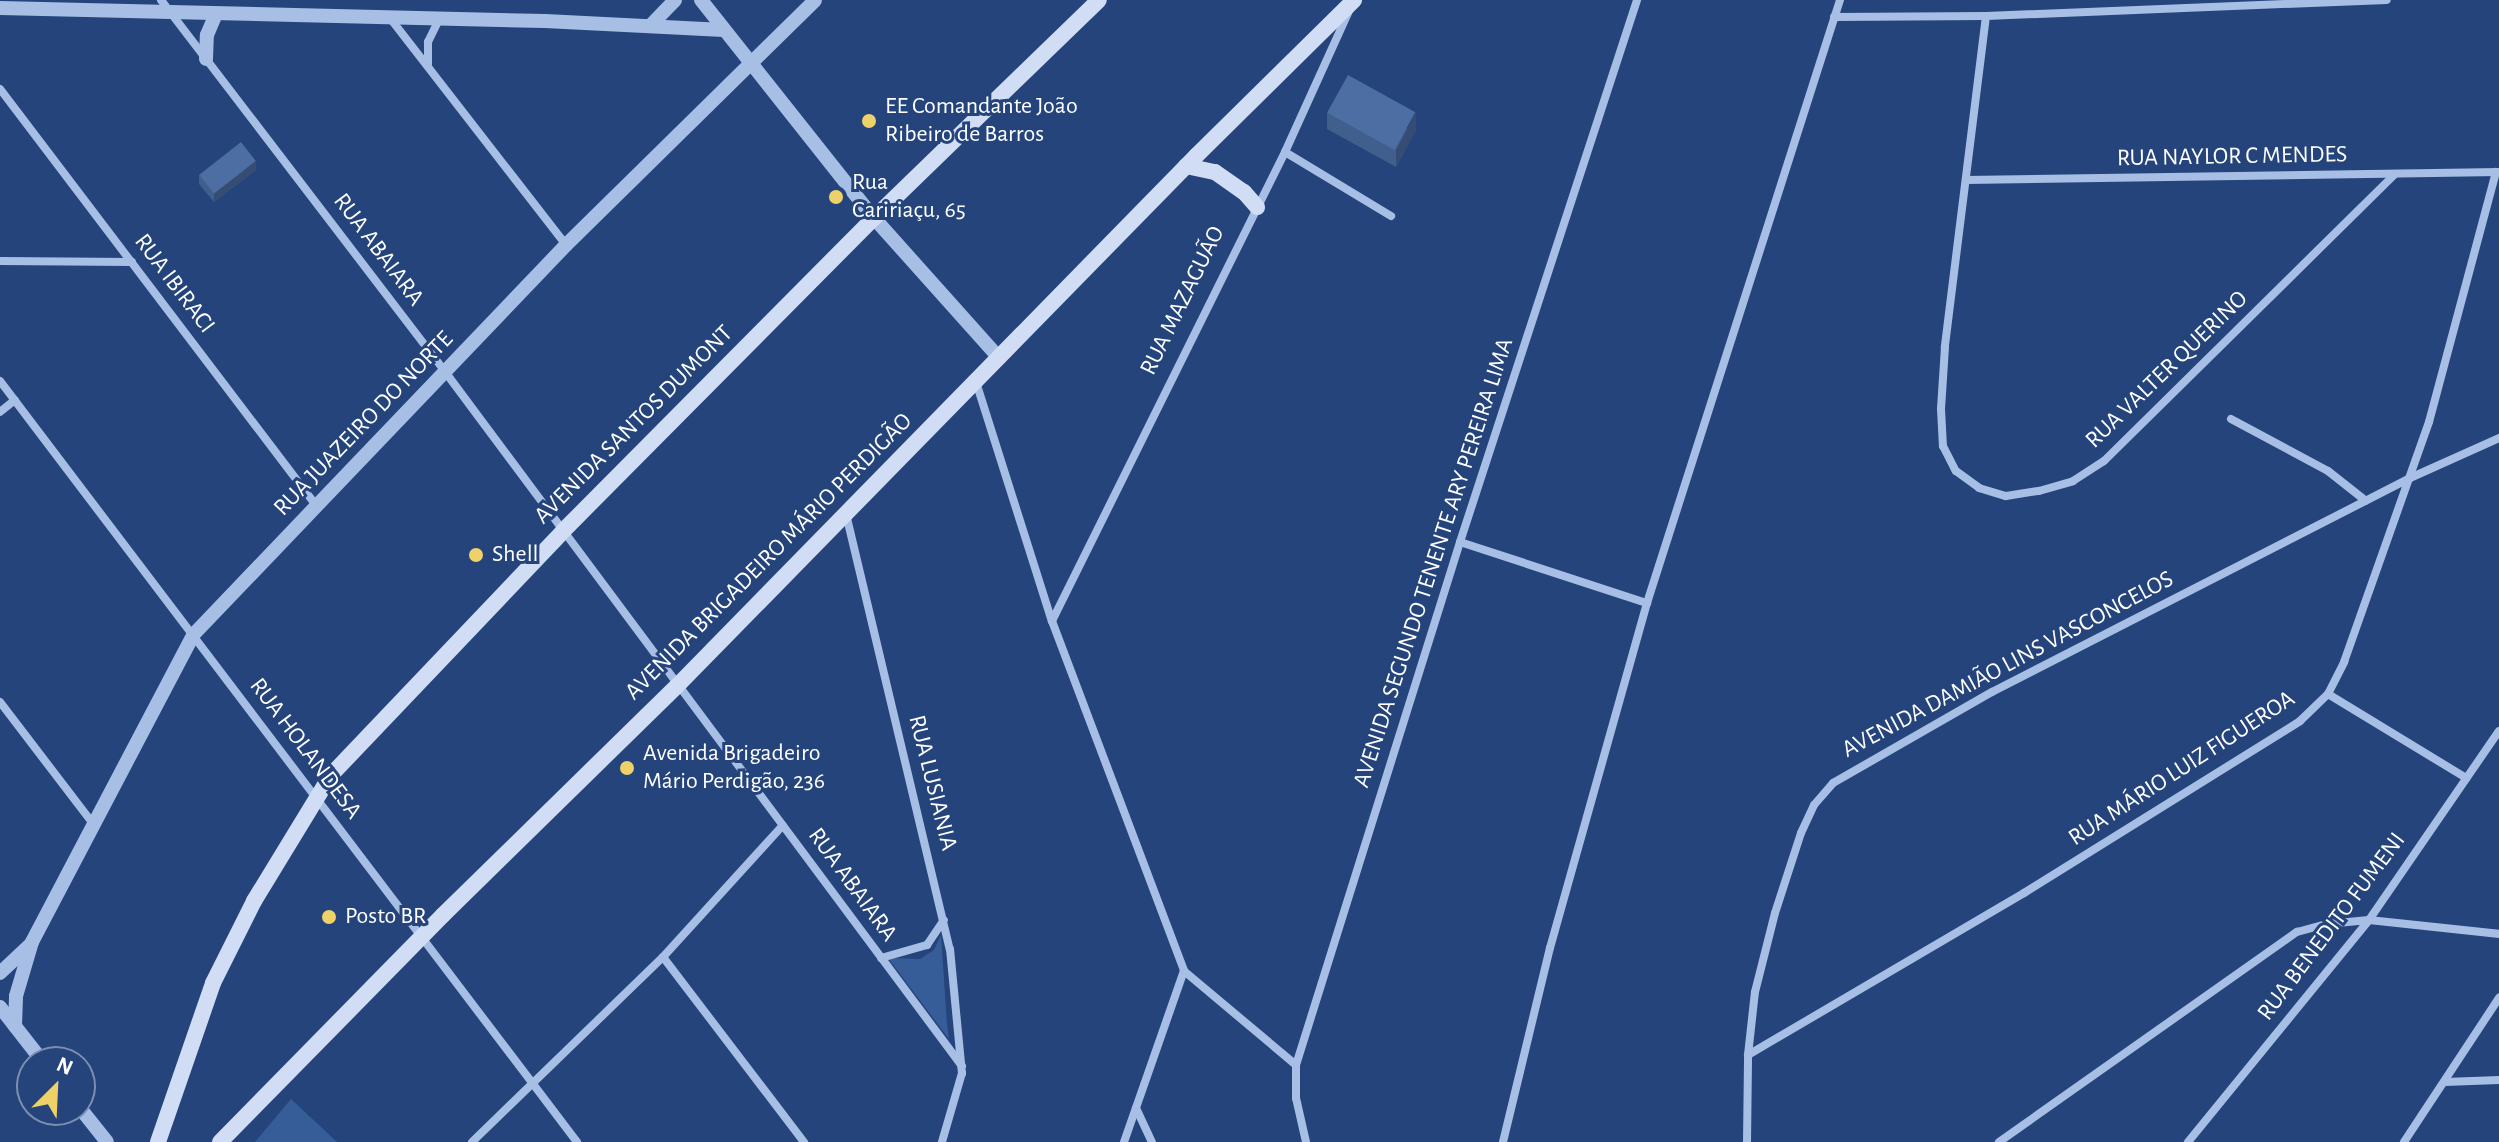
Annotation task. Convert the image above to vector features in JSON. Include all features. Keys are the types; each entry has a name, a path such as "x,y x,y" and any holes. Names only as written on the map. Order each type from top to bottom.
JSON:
{"main road":[{"name":"AVENIDA SANTOS DUMONT","path":"158,1142 213,983 254,901 331,775 432,665 563,531 874,218 1099,0"},
{"name":"AVENIDA BRIGADEIRO MÁRIO PERDIGÃO","path":"220,1142 420,938 677,686 1186,166 1352,3"},
{"path":"1186,166 1215,172 1244,192 1257,207"}],"street":[{"name":"RUA ABAIARA","path":"161,0 446,373 962,1066"},
{"path":"650,26 675,0"},
{"path":"701,0 874,218 999,358"},
{"name":"RUA JUAZEIRO DO NORTE","path":"15,1026 16,996 32,942 194,634 566,245 815,0"},
{"name":"AVENIDA SEGUNDO TENENTE ARY PEREIRA LIMA","path":"1306,1142 1296,1098 1296,1065 1460,542 1637,0"},
{"path":"1503,1142 1550,948 1647,603 1840,0"},
{"path":"1834,17 1986,16 2387,0"},
{"name":"RUA MAZAGUÃO","path":"1052,621 1285,152 1352,3"},
{"path":"0,8 724,30"},
{"path":"206,59 207,35 216,14"},
{"name":"RUA VALTER QUERINO","path":"1986,16 1945,347 1943,446 1956,471 1979,488 2006,496 2073,481 2104,461 2394,175"},
{"path":"390,18 566,245"},
{"path":"429,69 428,42 439,19"},
{"name":"RUA IBIRACI","path":"0,89 315,504"},
{"path":"1285,152 1391,216"},
{"name":"RUA NAYLOR C MENDES","path":"1966,180 2498,172"},
{"name":"RUA MÁRIO LUIZ FIGUEROA","path":"1748,1055 2037,885 2300,721 2328,694 2344,662 2410,478 2446,367 2498,172"},
{"path":"0,261 132,262"},
{"name":"RUA HOLANDESA","path":"0,381 577,1142"},
{"path":"975,382 1052,621 1184,971 1296,1065"},
{"path":"0,412 15,400"},
{"path":"2231,419 2328,471 2366,501"},
{"name":"AVENIDA DAMIÃO LINS VASCONCELOS","path":"1747,1142 1748,1055 1755,992 1788,870 1814,805 1833,783 1992,692 2410,478 2499,438"},
{"name":"RUA LUSIANIA","path":"846,514 944,919 962,1081 942,1142"},
{"path":"1460,542 1647,603"},
{"path":"2328,694 2466,778"},
{"path":"0,702 95,825"},
{"name":"RUA BENEDITO FUMENI","path":"2188,1142 2369,920 2499,731"},
{"path":"472,1142 663,957 783,825"},
{"path":"881,958 927,945 944,919"},
{"path":"1999,1142 2297,932 2327,924 2369,920 2499,934"},
{"name":"RUA JUAZEIRO DO NORTE","path":"0,973 32,942"},
{"path":"663,957 804,1142"},
{"path":"1124,1142 1184,971"},
{"path":"2404,1142 2499,998"},
{"path":"0,1007 31,1046"},
{"path":"2445,1082 2499,1080"},
{"path":"1135,1107 1152,1142"},
{"path":"94,1126 107,1142"}],"shaded area":[{"path":"941,935 949,1039 888,958 920,959 934,950"},
{"path":"291,1099 337,1142 255,1142"}],"building":[{"path":"1348,75 1415,112 1394,150 1327,113"},
{"path":"241,142 256,161 214,194 199,175"}],"place":[{"name":"EE Comandante João Ribeiro de Barros","path":"869,121"},
{"name":"Rua Caririaçu, 65","path":"836,197"},
{"name":"Shell","path":"476,555"},
{"name":"Avenida Brigadeiro Mário Perdigão, 236","path":"627,768"},
{"name":"Posto BR","path":"329,917"}]}
